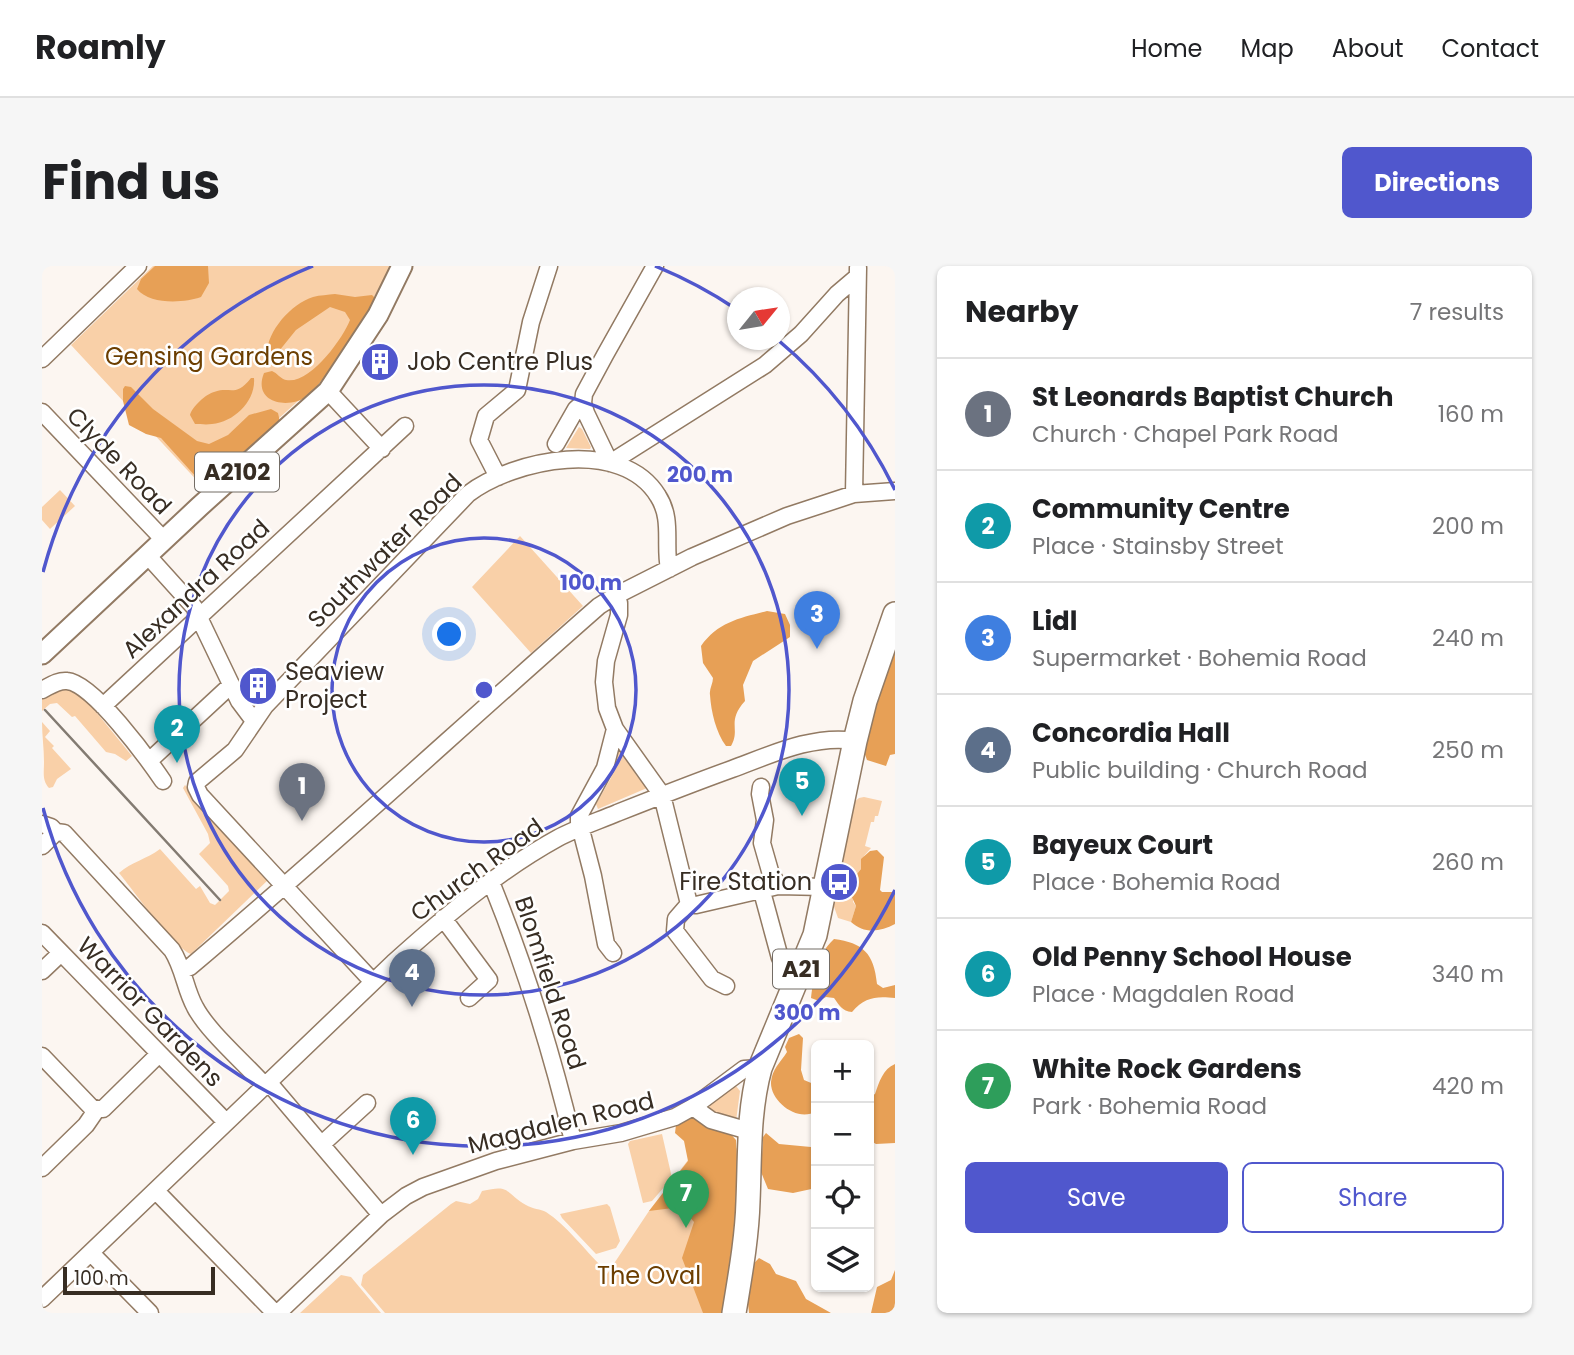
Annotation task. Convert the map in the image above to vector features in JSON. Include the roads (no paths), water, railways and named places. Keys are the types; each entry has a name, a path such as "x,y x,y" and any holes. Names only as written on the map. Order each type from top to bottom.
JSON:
{"highway":[{"name":"A21","path":"734,1313 748,1201 751,1100 760,1068 815,935 855,741 869,688 895,614"}],"main road":[{"name":"A2102","path":"42,654 328,391 378,315 402,266"}],"street":[{"path":"42,359 138,266"},
{"path":"498,477 479,440 486,416 517,390 531,322 549,266"},
{"path":"655,266 584,394 583,403 610,463 640,478 659,497 667,518 669,569"},
{"path":"610,463 776,356 801,334 858,271"},
{"path":"854,494 858,271"},
{"path":"328,391 382,449"},
{"path":"556,444 576,409 583,403"},
{"name":"Clyde Road","path":"42,412 164,541"},
{"name":"Alexandra Road","path":"103,706 405,426"},
{"name":"Southwater Road","path":"285,885 200,795 196,785 207,772 235,750 265,706 476,488 536,464 580,459 610,463"},
{"path":"183,970 190,967 285,885 599,606 669,569 787,516 854,494 895,491"},
{"path":"148,556 200,615 239,701 254,721"},
{"path":"615,596 620,609 606,661 604,682 607,708 615,729 662,795 690,904"},
{"path":"42,690 65,681 84,688 103,706 163,782"},
{"path":"149,761 231,685"},
{"path":"613,953 606,944 579,816 605,768 615,729"},
{"name":"Church Road","path":"42,1299 443,918 539,849 580,828 747,764 822,740 855,741"},
{"path":"761,787 765,820 762,843 770,872 778,886"},
{"path":"42,846 49,828 64,833 172,950 183,970 200,1016 322,1144 381,1215"},
{"name":"Blomfield Road","path":"491,882 510,929 559,1082 573,1141"},
{"path":"285,885 373,982"},
{"path":"690,904 696,905 761,888 824,887"},
{"path":"761,888 779,958"},
{"path":"690,904 676,919 675,931 712,979 726,986"},
{"path":"443,918 489,980 469,998"},
{"name":"Warrior Gardens","path":"42,933 226,1122"},
{"path":"42,971 61,953"},
{"path":"42,1056 97,1110 103,1109 159,1054"},
{"name":"Magdalen Road","path":"277,1313 381,1215 406,1196 454,1174 573,1141 621,1133 675,1117 744,1069 760,1068"},
{"path":"322,1144 366,1103"},
{"path":"693,1107 711,1120 749,1131"},
{"path":"42,1168 86,1125 97,1110"},
{"path":"156,1191 277,1313"},
{"path":"91,1252 150,1313"}],"railway":[{"path":"45,710 220,900"}],"place":[{"name":"Job Centre Plus","path":"380,362"},
{"name":"Lidl","path":"817,649"},
{"name":"Seaview Project","path":"258,686"},
{"name":"Community Centre","path":"177,763"},
{"name":"Bayeux Court","path":"802,816"},
{"name":"St Leonards Baptist Church","path":"302,821"},
{"name":"Fire Station","path":"839,882"},
{"name":"Concordia Hall","path":"412,1007"},
{"name":"Old Penny School House","path":"413,1155"},
{"name":"White Rock Gardens","path":"686,1228"}],"park label":[{"name":"Gensing Gardens","path":"209,357"},
{"name":"The Oval","path":"649,1276"}]}
